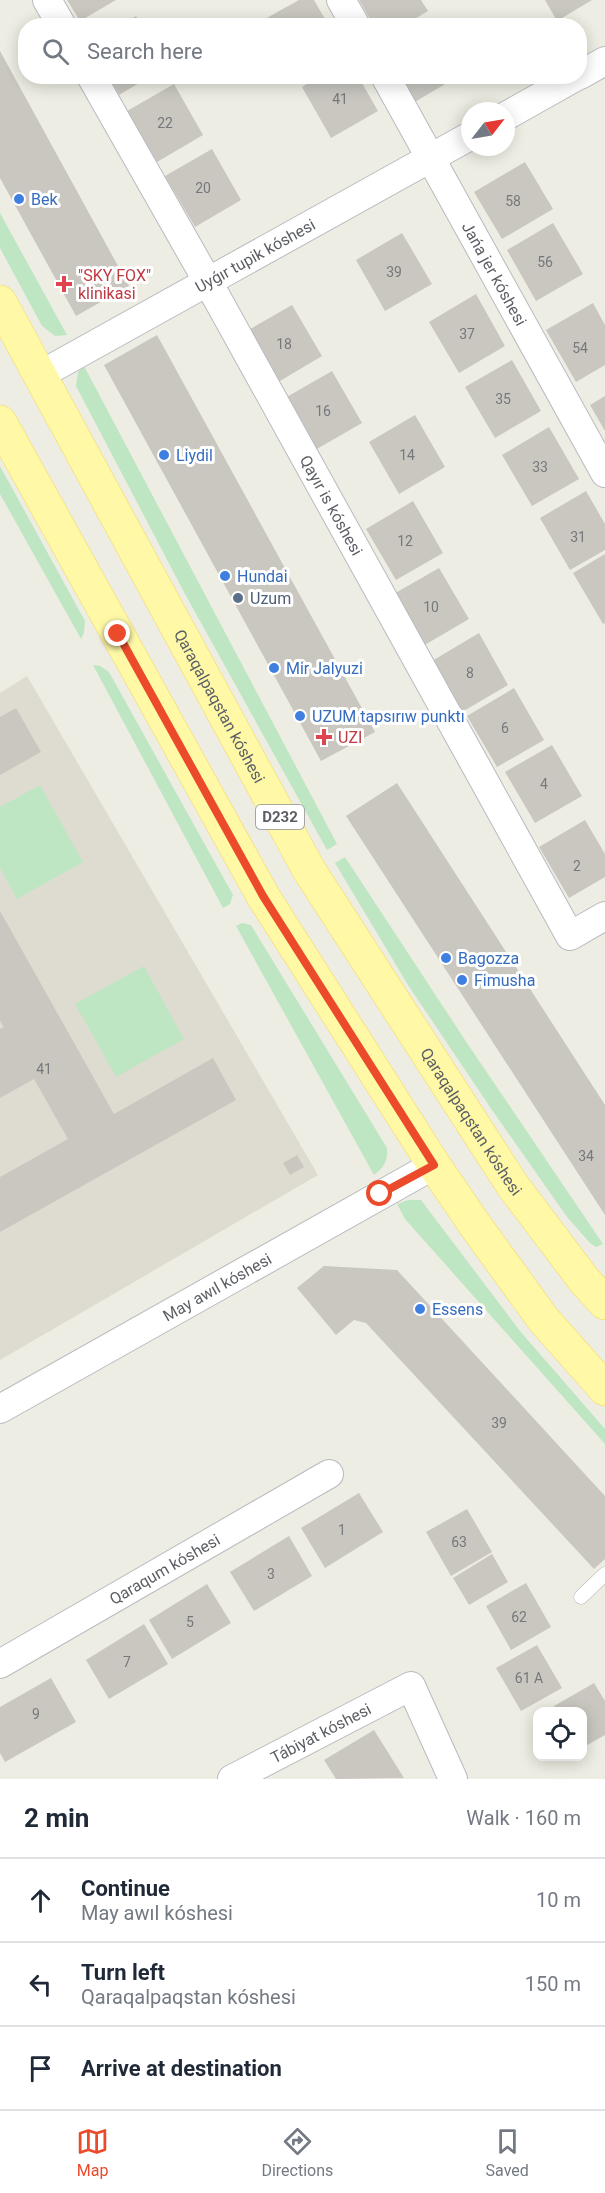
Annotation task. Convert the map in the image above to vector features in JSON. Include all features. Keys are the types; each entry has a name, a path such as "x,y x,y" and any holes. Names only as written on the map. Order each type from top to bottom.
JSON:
{"main road":[{"name":"Qaraqalpaqstan kóshesi","path":"0,302 309,870 513,1186 584,1280 605,1303"},
{"path":"0,422 263,896 434,1165 543,1319 605,1389"}],"street":[{"path":"47,0 57,18"},
{"path":"341,0 351,18"},
{"path":"587,71 605,61"},
{"name":"Qayır is kóshesi","path":"96,84 208,282 570,936 605,916"},
{"name":"Jańa jer kóshesi","path":"390,84 605,472"},
{"path":"515,111 564,84"},
{"name":"Uyǵır tupik kóshesi","path":"40,375 461,141"},
{"name":"May awıl kóshesi","path":"0,1409 434,1165"},
{"name":"Qaraqum kóshesi","path":"0,1664 329,1474"},
{"name":"Tábiyat kóshesi","path":"232,1779 411,1686 453,1779"}],"lane":[{"path":"581,1597 605,1574"}],"shaded area":[{"path":"27,676 318,1175 0,1360 0,693"}],"green space":[{"path":"0,213 67,335 55,336 42,326 0,248"},
{"path":"84,366 337,844 327,850 185,594 76,386 78,372"},
{"path":"0,466 85,621 81,639 0,494"},
{"path":"93,665 100,666 109,672 233,895 230,904 223,908"},
{"path":"40,785 83,862 17,899 0,868 0,807"},
{"path":"345,857 603,1244 596,1247 590,1243 567,1217 408,985 335,863"},
{"path":"242,923 251,925 387,1148 385,1163 374,1175 236,926"},
{"path":"144,966 184,1039 116,1077 75,1004"},
{"path":"408,1200 421,1200 520,1331 605,1429 605,1444 405,1219 397,1204"}],"building":[{"path":"67,0 116,0 85,18 78,18"},
{"path":"299,0 314,0 324,18 267,18"},
{"path":"359,0 421,0 428,11 416,18 369,18"},
{"path":"545,0 592,0 562,18 555,18"},
{"path":"0,51 129,286 76,316 0,178"},
{"path":"113,84 138,84 119,95"},
{"path":"174,84 203,135 157,162 127,111"},
{"path":"307,84 363,84 378,111 331,138 302,87"},
{"path":"402,84 445,84 413,103"},
{"path":"212,149 241,200 195,227 165,176"},
{"path":"525,162 553,209 502,239 474,192"},
{"path":"553,223 583,274 536,301 507,250"},
{"path":"402,233 432,284 385,311 356,260"},
{"path":"476,294 505,346 459,373 429,322"},
{"path":"593,303 605,325 605,365 576,382 546,330"},
{"path":"292,305 322,356 275,384 245,332"},
{"path":"157,335 375,732 321,761 104,365"},
{"path":"512,360 541,411 495,438 465,387"},
{"path":"332,371 362,423 315,450 285,398"},
{"path":"605,396 605,431 590,405"},
{"path":"415,415 445,467 399,494 369,442"},
{"path":"549,427 579,479 532,506 502,455"},
{"path":"586,491 605,524 605,550 570,570 540,518"},
{"path":"413,501 443,553 396,580 366,529"},
{"path":"605,554 605,623 603,624 573,573"},
{"path":"439,568 469,619 423,646 392,595"},
{"path":"479,633 508,685 462,712 432,661"},
{"path":"514,688 544,740 497,767 467,716"},
{"path":"16,708 41,752 0,775 0,717"},
{"path":"552,745 582,796 535,823 505,772"},
{"path":"397,783 605,1105 605,1215 346,816"},
{"path":"585,820 605,854 605,877 569,898 539,847"},
{"path":"0,911 114,1114 213,1058 236,1100 0,1232 0,1177 68,1139 34,1079 0,1098 0,1029 4,1027 0,1021"},
{"path":"297,1155 304,1167 290,1175 283,1163"},
{"path":"324,1266 397,1270 605,1496 605,1559 594,1569 366,1323 354,1320 336,1335 297,1288"},
{"path":"359,1493 383,1532 325,1568 301,1528"},
{"path":"467,1509 492,1552 451,1576 426,1532"},
{"path":"289,1536 312,1576 254,1611 230,1572"},
{"path":"492,1554 508,1582 469,1605 453,1578"},
{"path":"526,1583 551,1627 511,1650 486,1606"},
{"path":"207,1584 231,1623 172,1659 149,1620"},
{"path":"144,1624 168,1664 109,1699 86,1660"},
{"path":"537,1645 562,1688 521,1711 496,1668"},
{"path":"51,1678 76,1722 5,1762 0,1753 0,1707"},
{"path":"594,1683 605,1701 605,1735 587,1745 587,1707 554,1706"},
{"path":"374,1730 404,1778 336,1779 324,1760"}],"place":[{"name":"Bek","path":"19,199"},
{"name":"\"SKY FOX\" klinikasi","path":"64,284"},
{"name":"Liydil","path":"164,455"},
{"name":"Hundai","path":"225,576"},
{"name":"Uzum","path":"238,598"},
{"name":"Mir Jalyuzi","path":"274,668"},
{"name":"UZUM tapsırıw punktı","path":"300,716"},
{"name":"UZI","path":"324,737"},
{"name":"Bagozza","path":"446,958"},
{"name":"Fimusha","path":"462,980"},
{"name":"Essens","path":"420,1309"}],"route":[{"path":"118,634 263,896 434,1165 380,1194"}]}
